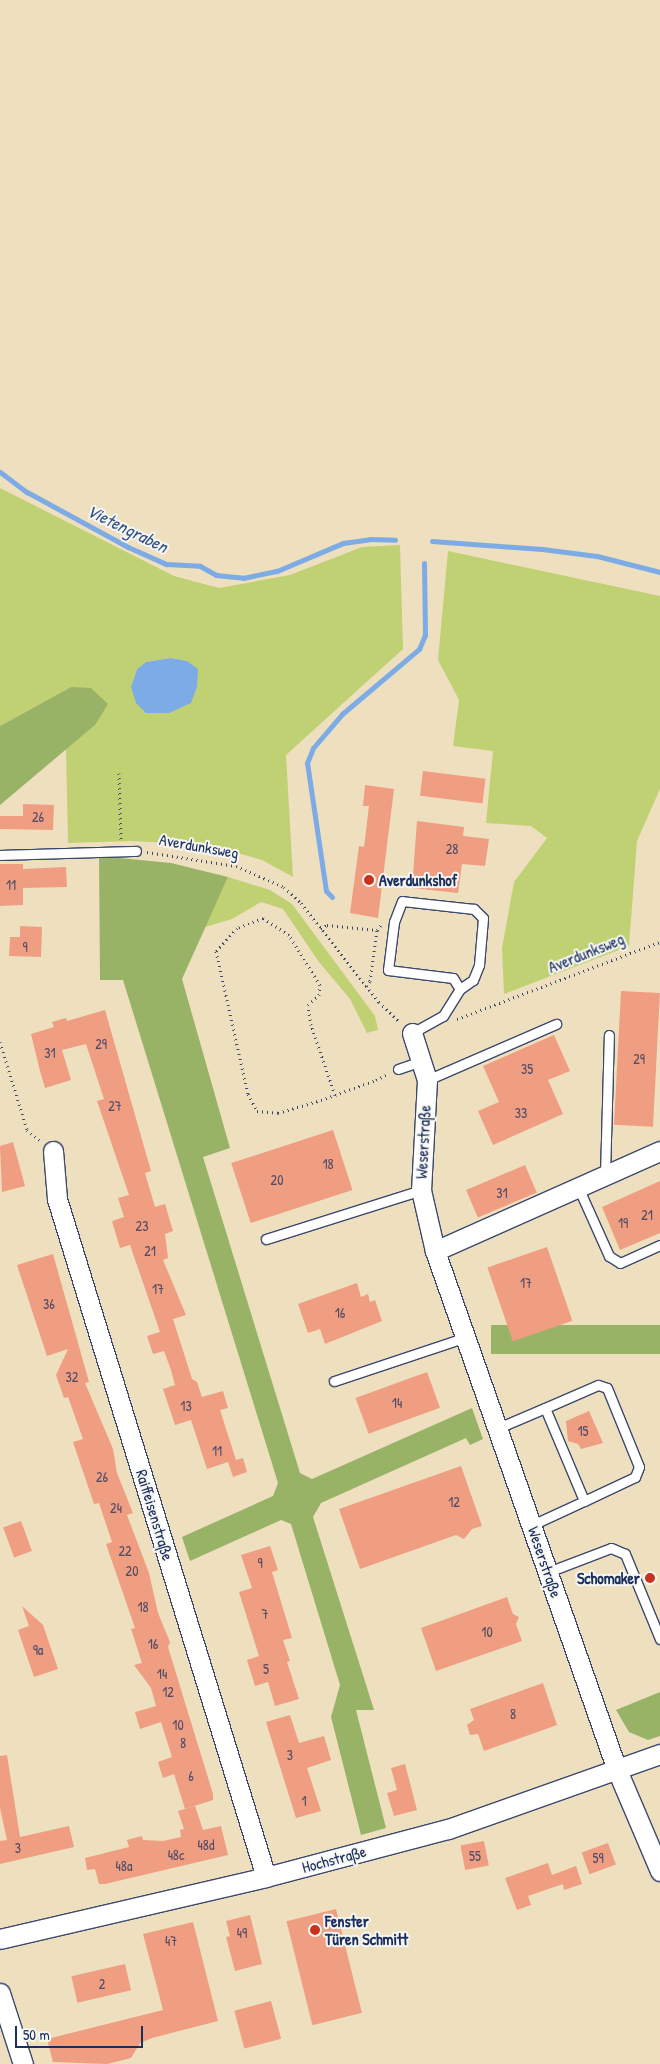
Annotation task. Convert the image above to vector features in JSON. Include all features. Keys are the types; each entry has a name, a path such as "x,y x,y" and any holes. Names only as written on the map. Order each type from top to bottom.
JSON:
{"street":[{"name":"Weserstraße","path":"412,1033 427,1080 421,1190 435,1251 617,1770 660,1871"},
{"name":"Raiffeisenstraße","path":"53,1151 57,1199 266,1877"},
{"path":"435,1251 660,1151"},
{"name":"Hochstraße","path":"0,1939 266,1877 448,1829 660,1754"},
{"path":"0,1992 23,2064"}],"lane":[{"name":"Averdunksweg","path":"0,855 136,851"},
{"path":"412,1033 442,1016 460,989 473,980 479,964 482,918 474,909 402,901 394,922 388,970 453,978 460,989"},
{"path":"427,1080 556,1024"},
{"path":"605,1175 609,1034"},
{"path":"398,1069 421,1061"},
{"path":"578,1187 609,1256 620,1263 660,1245"},
{"path":"266,1239 421,1190"},
{"path":"334,1381 466,1337"},
{"path":"498,1428 598,1385 607,1388 639,1467 635,1477 532,1525"},
{"path":"545,1408 584,1502"},
{"path":"548,1572 611,1548 625,1554 660,1639"}],"path":[{"path":"119,773 122,851"},
{"name":"Averdunksweg","path":"136,851 209,860 259,874 284,887 322,929 366,986 412,1033"},
{"path":"335,1095 311,1025 308,1005 319,995 320,985 289,935 263,918 237,928 216,952 248,1094 257,1111 278,1113 335,1095 398,1069"},
{"path":"366,986 370,981 377,930 384,921 394,922"},
{"path":"322,929 327,925 377,930"},
{"name":"Averdunksweg","path":"442,1016 447,1023 660,942"},
{"path":"0,1042 27,1130 53,1151"}],"green space":[{"path":"0,488 174,576 219,588 290,575 362,547 400,545 403,649 286,755 293,877 262,860 209,845 131,841 68,843 66,749 95,725 71,687 0,726","holes":["171,658 187,661 156,712 146,712 131,687 137,669 146,662"]},
{"path":"448,551 660,596 660,789 637,841 629,946 504,994 502,948 514,882 547,838 531,826 486,823 493,751 453,746 459,700 438,660"},
{"path":"71,687 91,688 108,704 95,725 0,805 0,726"},
{"path":"99,856 171,863 228,877 182,979 230,1148 203,1157 300,1473 312,1479 472,1408 483,1439 470,1445 466,1438 321,1503 313,1517 374,1710 356,1710 386,1828 361,1835 331,1717 340,1685 291,1524 281,1520 190,1561 182,1537 273,1496 278,1483 123,980 100,980"},
{"path":"228,877 270,890 292,904 375,1016 378,1030 367,1033 350,999 319,962 283,909 261,902 232,919 205,927"},
{"path":"491,1325 660,1325 660,1354 491,1354"},
{"path":"660,1692 660,1736 648,1740 629,1732 616,1710"}],"water":[{"path":"171,658 187,661 198,669 197,687 191,703 169,713 146,713 136,703 131,687 137,669 146,662"}],"building":[{"path":"423,771 486,779 482,803 420,796"},
{"name":"Averdunkshof","path":"365,785 394,789 378,918 350,913 359,846 364,847 369,806 363,806"},
{"path":"23,804 54,805 53,830 0,829 0,816 23,816"},
{"name":"Averdunkshof","path":"417,821 464,827 463,836 489,839 485,866 462,864 458,893 412,888"},
{"path":"0,864 23,864 23,869 66,867 67,887 23,888 23,905 0,906"},
{"path":"20,926 42,927 41,957 9,956 10,937 20,937"},
{"path":"621,991 660,993 653,1127 614,1125"},
{"path":"105,1010 151,1171 145,1173 155,1207 165,1204 173,1231 165,1234 168,1258 163,1260 186,1315 173,1319 192,1379 197,1382 202,1397 223,1391 228,1408 220,1410 236,1460 243,1458 247,1472 233,1477 228,1462 207,1469 191,1420 175,1425 163,1389 175,1385 171,1370 164,1351 153,1354 147,1336 160,1332 130,1245 120,1248 112,1221 124,1217 118,1198 129,1195 97,1101 104,1099 86,1044 62,1050 71,1080 45,1088 40,1071 31,1034 54,1027 52,1022 66,1018 67,1021"},
{"path":"554,1035 570,1071 548,1080 563,1114 493,1145 478,1111 499,1102 483,1066"},
{"path":"333,1130 352,1190 251,1223 231,1163"},
{"path":"13,1142 25,1186 2,1192 0,1146"},
{"path":"525,1165 537,1193 478,1218 466,1190"},
{"path":"660,1181 660,1233 620,1250 602,1207"},
{"path":"547,1247 572,1321 513,1341 487,1268"},
{"path":"53,1254 89,1382 85,1383 113,1449 117,1473 133,1513 127,1515 149,1573 158,1613 170,1642 168,1647 213,1794 213,1800 185,1809 174,1774 163,1778 158,1762 172,1757 161,1722 140,1729 135,1712 156,1706 151,1688 134,1665 142,1663 131,1629 135,1628 106,1544 112,1542 99,1503 94,1504 73,1442 83,1439 68,1397 64,1398 56,1375 68,1349 47,1356 17,1265"},
{"path":"357,1283 361,1297 368,1294 370,1302 375,1300 382,1321 325,1344 320,1329 308,1333 298,1304"},
{"path":"427,1372 440,1408 369,1434 356,1398"},
{"path":"589,1411 603,1443 581,1449 578,1444 568,1441 566,1421"},
{"path":"461,1466 482,1526 472,1529 464,1539 456,1535 360,1569 339,1509"},
{"path":"21,1521 32,1551 14,1558 3,1527"},
{"path":"270,1546 278,1570 272,1572 292,1638 283,1640 290,1661 287,1662 299,1699 275,1706 268,1682 255,1686 247,1660 259,1656 239,1592 252,1588 241,1555"},
{"path":"507,1597 513,1614 519,1617 516,1624 522,1641 436,1671 421,1628"},
{"path":"22,1606 43,1625 58,1669 34,1677 18,1630 29,1626"},
{"path":"543,1683 557,1725 484,1751 478,1734 470,1735 467,1725 474,1720 470,1709"},
{"path":"290,1715 299,1743 324,1736 331,1760 307,1768 321,1811 296,1818 266,1722"},
{"path":"7,1755 20,1837 69,1826 74,1847 0,1864 0,1841 7,1840 0,1808 0,1756"},
{"path":"405,1764 417,1810 394,1816 387,1793 397,1790 391,1768"},
{"path":"195,1806 203,1830 221,1826 228,1855 105,1884 99,1884 95,1869 87,1870 85,1858 129,1847 127,1840 142,1836 143,1840 163,1841 181,1837 180,1830 184,1829 178,1811"},
{"path":"484,1841 489,1866 465,1870 460,1846"},
{"path":"608,1843 616,1865 590,1874 582,1853"},
{"path":"548,1863 552,1875 576,1866 582,1884 564,1890 563,1884 528,1896 531,1905 517,1910 505,1878"},
{"path":"336,1909 362,2013 312,2025 287,1921"},
{"path":"250,1915 262,1964 235,1971 226,1937 230,1936 226,1921"},
{"path":"193,1922 218,2021 152,2038 140,2043 131,2058 107,2064 53,2062 47,2039 163,2010 143,1934"},
{"path":"125,1964 131,1990 77,2003 71,1976"},
{"path":"271,2001 281,2039 244,2049 234,2011"}],"waterway":[{"name":"Vietengraben","path":"0,472 27,492 128,547 166,564 200,566 216,575 243,578 277,571 343,543 370,539 395,540"},
{"path":"432,541 542,549 597,556 660,572"},
{"path":"332,897 326,891 307,763 313,748 342,714 419,649 425,635 424,563"}],"place":[{"name":"Averdunkshof","path":"369,880"},
{"name":"Schomaker","path":"650,1578"},
{"name":"Fenster Türen Schmitt","path":"315,1930"}]}
